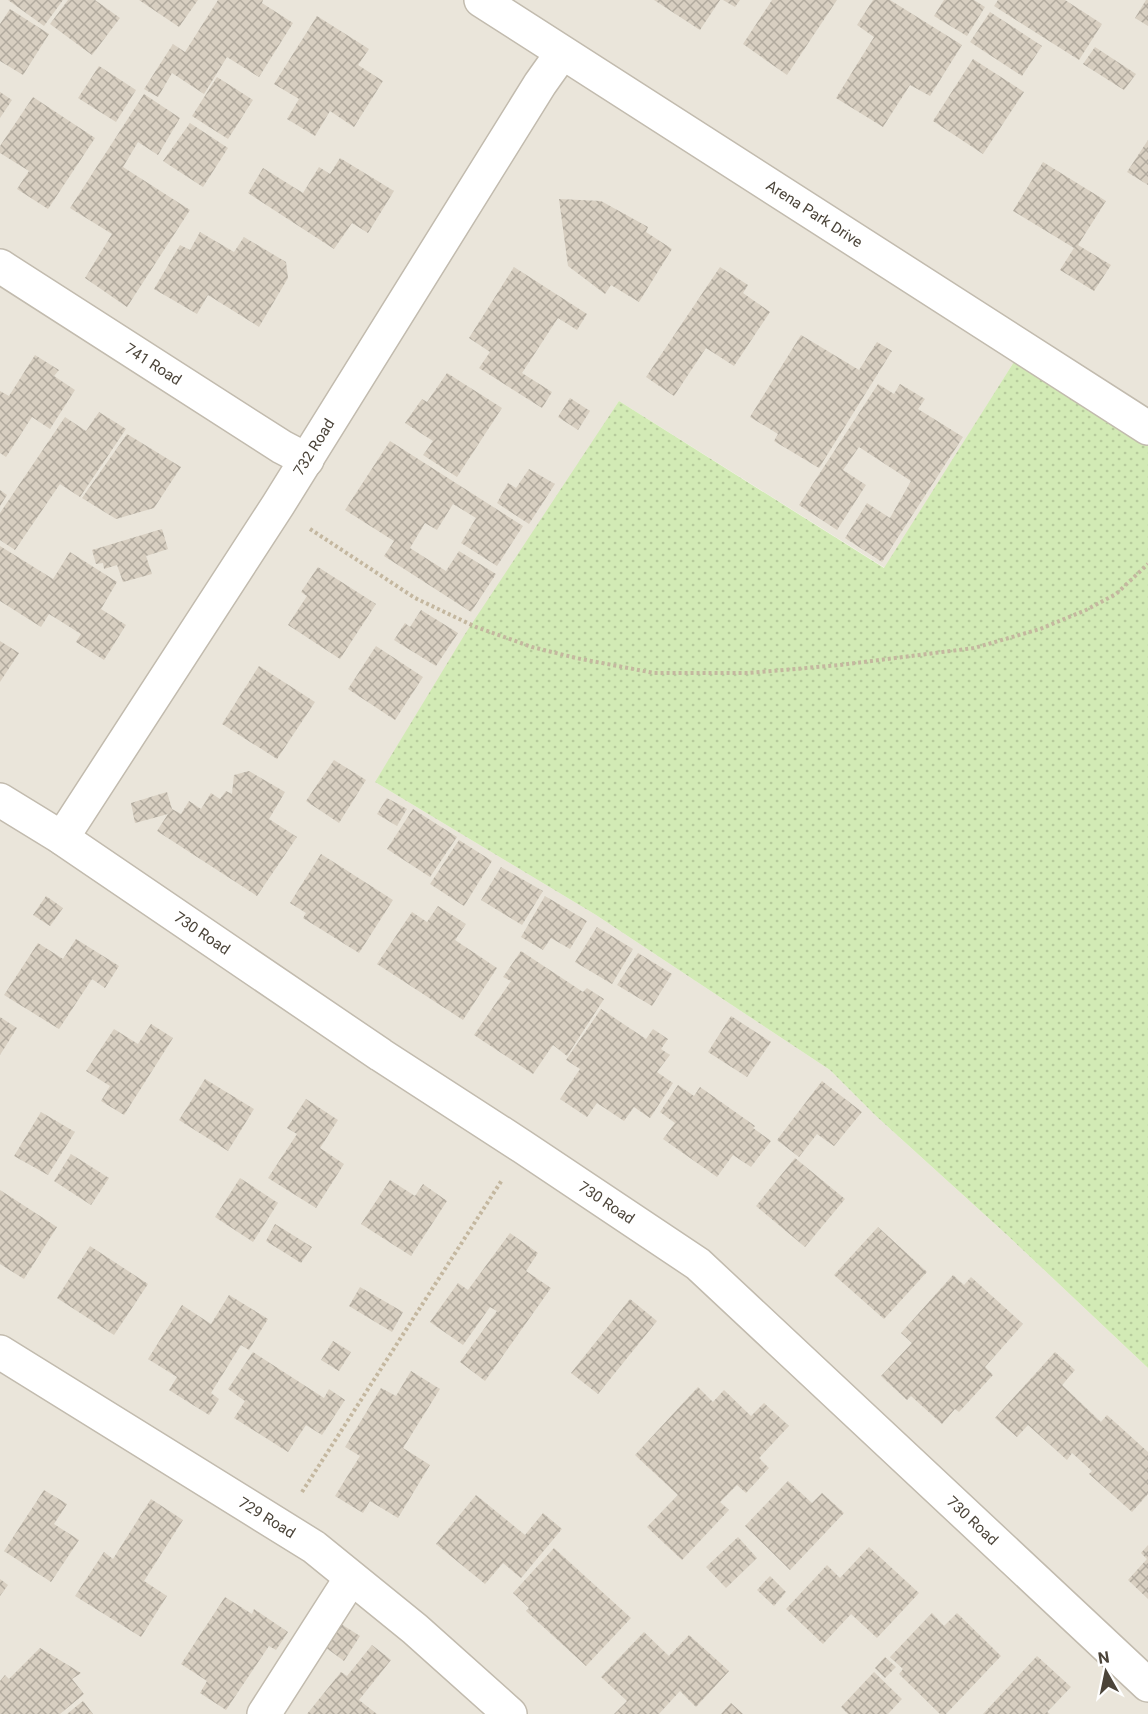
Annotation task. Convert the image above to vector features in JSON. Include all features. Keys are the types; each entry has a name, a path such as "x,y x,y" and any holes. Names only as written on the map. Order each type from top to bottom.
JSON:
{"street":[{"name":"Arena Park Drive","path":"481,0 1148,428"},
{"name":"732 Road","path":"62,838 307,460 562,53"},
{"name":"741 Road","path":"0,266 282,447 307,460"},
{"name":"730 Road","path":"0,801 62,838 381,1055 698,1264 1148,1685"},
{"name":"729 Road","path":"0,1352 314,1547 415,1629 510,1714"},
{"path":"264,1714 351,1578"}],"path":[{"path":"278,505 337,548 415,598 476,627 576,658 654,673 749,673 840,665 974,648 1040,629 1086,610 1116,594 1148,564"},
{"path":"280,1526 523,1147"}],"shaded area":[{"path":"0,0 1148,0 1148,426 1024,346 885,568 619,401 375,782 596,915 830,1070 876,1116 1148,1368 1148,1714 0,1714"}],"green space":[{"path":"1024,346 1148,426 1148,1368 876,1116 830,1070 596,915 375,782 465,634 619,401 884,568"}],"building":[{"path":"8,0 63,0 44,26"},
{"path":"68,0 95,0 120,18 92,55 50,24"},
{"path":"139,0 198,0 179,27"},
{"path":"218,0 263,0 262,3 293,23 259,77 227,57 204,94 172,73 158,97 144,89 173,44 185,52"},
{"path":"654,0 720,0 700,30"},
{"path":"723,0 740,0 735,7"},
{"path":"772,0 837,0 787,75 743,44"},
{"path":"873,0 890,0 962,45 930,96 910,85 883,127 836,98 874,37 857,25"},
{"path":"944,0 974,0 985,7 967,36 934,16"},
{"path":"998,0 1065,0 1102,24 1079,60 994,6"},
{"path":"1148,0 1148,26 1135,18"},
{"path":"10,9 49,34 23,75 0,61 0,24"},
{"path":"990,12 1042,46 1022,76 970,42"},
{"path":"317,16 369,49 358,65 383,81 354,127 330,111 315,136 287,119 299,99 274,84"},
{"path":"1095,47 1136,74 1124,90 1083,64"},
{"path":"973,59 1024,92 983,154 933,121"},
{"path":"99,66 136,90 116,122 78,98"},
{"path":"217,77 253,100 228,139 192,116"},
{"path":"0,92 12,100 0,118"},
{"path":"144,94 180,118 158,155 138,142 123,167 190,210 127,307 85,278 112,234 70,208"},
{"path":"33,97 95,138 48,209 17,189 29,171 0,153 0,146"},
{"path":"190,123 228,148 203,187 163,161"},
{"path":"1148,140 1148,185 1127,172"},
{"path":"340,158 394,191 368,233 352,223 334,249 248,193 263,168 303,193 319,167 330,174"},
{"path":"1043,162 1106,201 1078,245 1111,265 1094,291 1060,270 1074,248 1013,211"},
{"path":"559,199 601,201 648,227 646,232 672,249 639,302 611,285 605,294 568,266"},
{"path":"200,232 234,252 244,237 286,262 288,278 259,327 208,295 197,314 154,289 180,245 190,250"},
{"path":"514,267 587,314 577,330 558,318 522,373 552,392 542,408 479,368 490,352 469,338"},
{"path":"720,267 748,285 743,293 770,312 734,366 706,348 674,396 646,377"},
{"path":"801,335 859,370 877,342 892,351 819,468 774,441 778,434 750,417"},
{"path":"35,355 59,370 54,376 75,390 50,429 32,417 6,457 0,453 0,391 9,396"},
{"path":"447,373 502,408 457,477 423,455 433,441 405,423 422,399 427,402"},
{"path":"878,384 894,394 900,384 925,399 918,409 963,437 882,562 845,538 867,503 890,518 911,481 859,447 843,470 866,485 837,530 799,505"},
{"path":"570,398 590,411 578,430 558,417"},
{"path":"99,412 126,429 80,497 60,484 15,550 0,540 0,513 65,417 86,431"},
{"path":"127,434 181,467 154,508 116,519 82,498"},
{"path":"390,441 523,526 497,566 461,543 476,518 453,504 437,530 425,523 410,548 446,571 459,551 496,574 471,612 384,556 394,541 345,510"},
{"path":"529,469 555,484 529,524 497,503 508,483 516,488"},
{"path":"0,490 7,495 0,506"},
{"path":"162,529 168,549 146,556 152,574 123,582 117,565 104,569 103,563 96,564 92,550"},
{"path":"0,546 53,579 70,552 117,582 101,609 126,625 104,660 76,642 81,634 49,614 41,627 0,601"},
{"path":"318,567 376,604 340,659 288,625 307,596 301,592"},
{"path":"421,610 458,633 436,666 394,640 405,623 410,627"},
{"path":"0,641 19,653 0,682"},
{"path":"376,646 423,677 395,720 348,689"},
{"path":"259,666 315,702 277,759 222,724"},
{"path":"334,760 366,780 339,823 306,801"},
{"path":"249,771 285,792 269,819 297,837 257,896 157,831 168,814 135,823 131,803 167,792 172,809 181,814 189,801 201,809 211,793 220,799 226,791 232,794 234,775"},
{"path":"387,798 407,809 397,826 377,814"},
{"path":"413,809 457,837 430,877 387,849"},
{"path":"459,840 492,861 464,906 430,884"},
{"path":"321,854 393,900 359,953 303,918 306,913 290,903"},
{"path":"501,867 543,891 522,925 481,900"},
{"path":"46,896 63,908 50,926 33,915"},
{"path":"545,896 587,921 570,949 551,938 543,950 521,937"},
{"path":"438,906 466,924 455,940 497,968 463,1020 377,964 412,912 427,922"},
{"path":"597,927 633,949 612,984 575,962"},
{"path":"76,939 119,966 105,988 92,979 59,1029 4,995 38,943 63,959"},
{"path":"521,951 583,992 587,988 604,999 567,1056 553,1045 533,1074 474,1035 511,981 503,977"},
{"path":"638,953 672,974 652,1006 617,985"},
{"path":"601,1009 646,1039 653,1029 668,1039 661,1049 670,1055 657,1072 673,1083 650,1118 634,1107 624,1121 597,1103 587,1117 560,1099 580,1069 566,1060"},
{"path":"731,1016 771,1042 747,1077 708,1052"},
{"path":"0,1017 17,1028 0,1055"},
{"path":"151,1024 173,1038 124,1115 101,1101 110,1086 86,1071 114,1029 138,1044"},
{"path":"205,1079 254,1109 228,1151 179,1120"},
{"path":"822,1081 862,1112 834,1146 817,1134 799,1157 777,1140"},
{"path":"678,1085 694,1096 700,1087 755,1126 753,1128 771,1141 751,1167 733,1155 717,1177 663,1139 675,1123 660,1112"},
{"path":"306,1099 338,1120 320,1148 344,1164 316,1208 268,1178 297,1134 287,1128"},
{"path":"41,1112 75,1132 48,1175 14,1156"},
{"path":"71,1154 109,1178 91,1205 54,1181"},
{"path":"795,1158 845,1199 805,1247 756,1206"},
{"path":"240,1178 278,1203 253,1242 215,1217"},
{"path":"390,1180 415,1196 423,1184 447,1201 411,1256 361,1224"},
{"path":"0,1190 57,1227 24,1279 0,1264"},
{"path":"275,1224 312,1247 301,1263 266,1241"},
{"path":"878,1227 927,1272 884,1319 834,1275"},
{"path":"510,1233 538,1253 526,1271 551,1288 485,1381 460,1362 497,1311 490,1307 463,1345 430,1322 458,1283 468,1290"},
{"path":"90,1246 148,1284 114,1335 57,1298"},
{"path":"953,1275 964,1285 971,1277 1023,1324 985,1367 993,1375 959,1412 955,1409 942,1424 911,1396 907,1400 881,1376 912,1343 901,1333"},
{"path":"360,1287 403,1312 392,1332 349,1306"},
{"path":"229,1295 268,1319 249,1350 241,1345 211,1393 219,1399 209,1415 169,1390 177,1377 148,1359 182,1305 211,1324"},
{"path":"630,1299 657,1321 598,1394 571,1373"},
{"path":"333,1341 351,1352 339,1371 321,1360"},
{"path":"253,1352 324,1398 329,1389 345,1400 322,1435 306,1425 288,1452 234,1418 245,1401 228,1389"},
{"path":"1055,1352 1075,1370 1062,1385 1101,1422 1107,1415 1148,1452 1148,1494 1132,1512 1089,1474 1092,1471 1072,1453 1067,1460 1028,1425 1017,1437 995,1418"},
{"path":"411,1371 440,1389 403,1448 430,1465 398,1518 370,1501 363,1513 335,1496 360,1456 345,1447 381,1388 396,1396"},
{"path":"698,1387 713,1402 724,1390 751,1416 764,1403 789,1426 759,1458 769,1468 746,1493 737,1485 720,1502 729,1510 682,1560 647,1527 678,1495 635,1455"},
{"path":"788,1481 812,1503 822,1493 844,1513 790,1570 745,1526"},
{"path":"44,1490 67,1504 54,1524 79,1540 51,1582 4,1551"},
{"path":"476,1495 525,1535 543,1513 562,1529 521,1578 503,1563 485,1584 436,1544"},
{"path":"151,1499 183,1520 144,1581 167,1596 141,1637 75,1596 104,1552 113,1559"},
{"path":"738,1537 757,1558 726,1588 706,1567"},
{"path":"1148,1545 1148,1599 1128,1580 1147,1559 1141,1553"},
{"path":"869,1547 919,1593 877,1638 851,1614 823,1644 786,1609 827,1565 840,1578"},
{"path":"554,1548 631,1618 586,1666 526,1611 529,1608 513,1593"},
{"path":"770,1576 786,1592 774,1606 757,1590"},
{"path":"0,1579 8,1585 0,1596"},
{"path":"225,1597 252,1614 254,1609 288,1632 276,1650 269,1646 226,1710 200,1693 207,1681 181,1664"},
{"path":"932,1613 944,1626 957,1613 1001,1656 946,1714 940,1714 899,1674 903,1669 890,1657"},
{"path":"341,1624 360,1636 344,1661 325,1647"},
{"path":"644,1632 669,1656 689,1635 729,1671 696,1707 680,1691 659,1714 614,1714 627,1701 601,1677"},
{"path":"372,1645 391,1660 359,1700 377,1714 307,1714 341,1672 347,1676"},
{"path":"40,1648 81,1673 72,1679 84,1694 60,1714 0,1714 0,1681 5,1675 9,1679"},
{"path":"1037,1656 1071,1687 1047,1712 1050,1714 983,1714"},
{"path":"885,1657 896,1667 885,1678 875,1668"},
{"path":"874,1672 902,1699 888,1714 848,1714 841,1707"},
{"path":"83,1701 93,1714 67,1714"},
{"path":"731,1703 743,1714 721,1714"}]}
